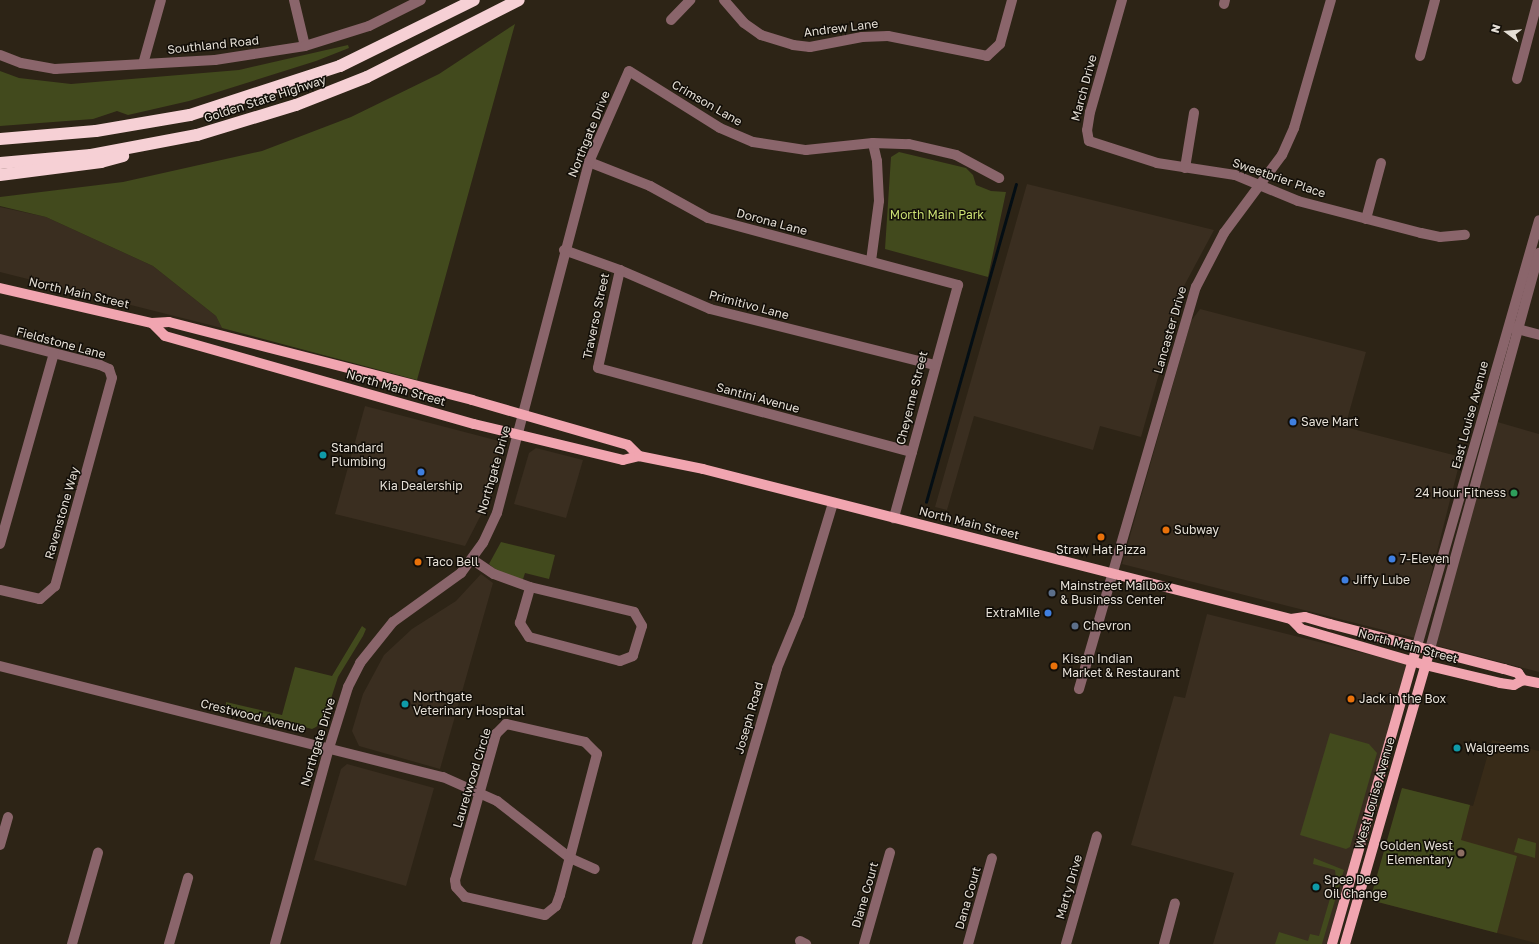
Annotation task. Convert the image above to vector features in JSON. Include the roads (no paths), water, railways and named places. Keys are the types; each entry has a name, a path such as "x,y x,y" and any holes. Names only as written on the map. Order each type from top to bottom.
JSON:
{"highway":[{"name":"Golden State Highway","path":"0,139 96,132 198,112 340,66 474,0"},
{"name":"Golden State Highway","path":"0,163 91,155 197,135 336,90 519,0"},
{"path":"0,175 101,162 197,135"}],"main road":[{"name":"North Main Street","path":"0,288 152,323 169,322 628,445 639,456"},
{"name":"North Main Street","path":"152,323 165,336 518,434 623,460 639,456 1115,572 1291,619 1305,617 1518,673 1523,680"},
{"name":"North Main Street","path":"1291,619 1301,629 1412,662 1514,685 1523,680 1539,683"},
{"name":"East Louise Avenue","path":"1412,662 1416,646"},
{"name":"West Louise Avenue","path":"1345,944 1430,650"},
{"name":"West Louise Avenue","path":"1332,944 1412,662"}],"street":[{"path":"143,64 161,0"},
{"path":"294,0 305,46"},
{"name":"Southland Road","path":"0,55 21,63 55,69 215,60 305,46 369,26 421,0"},
{"path":"671,20 690,0"},
{"name":"Andrew Lane","path":"724,0 744,23 761,35 793,45 810,47 862,37 888,36 987,56 1000,44 1012,1"},
{"name":"March Drive","path":"1122,0 1086,130 1089,141 1099,147 1130,155"},
{"name":"Lancaster Drive","path":"1079,689 1115,572 1196,287 1224,233 1261,186 1292,133 1331,0"},
{"path":"1420,56 1435,0"},
{"path":"1516,79 1537,1"},
{"name":"Crimson Lane","path":"629,71 720,128 753,142 806,150 873,142 909,144 956,155 999,178"},
{"name":"Northgate Drive","path":"275,944 329,748 348,687 378,637 393,622 439,592 473,560 497,513 524,416 564,250 589,162 629,71"},
{"path":"1185,168 1194,113"},
{"path":"870,261 879,201 873,142"},
{"name":"Sweetbrier Place","path":"1130,155 1185,168 1235,175 1298,201 1440,237 1465,235"},
{"name":"Dorona Lane","path":"589,162 650,186 708,218 958,285"},
{"path":"1366,219 1381,163"},
{"name":"East Louise Avenue","path":"1430,650 1539,220"},
{"name":"Primitivo Lane","path":"564,250 620,270 710,309 934,364"},
{"name":"East Louise Avenue","path":"1416,646 1512,327 1539,254"},
{"name":"Traverso Street","path":"598,368 620,270"},
{"name":"Cheyenne Street","path":"894,518 934,364 958,285"},
{"path":"1512,327 1539,335"},
{"name":"Fieldstone Lane","path":"0,339 109,369 112,378 101,422"},
{"path":"0,544 54,353"},
{"name":"Santini Avenue","path":"598,368 912,452"},
{"name":"Ravenstone Way","path":"0,590 36,599 47,597 55,586 101,422"},
{"name":"Joseph Road","path":"697,944 777,668 799,615 833,503"},
{"path":"473,560 494,574 530,587 634,612 642,626 633,656 620,662 529,637 520,624 530,587"},
{"name":"Crestwood Avenue","path":"0,666 443,777 481,792 570,858 595,869"},
{"name":"Laurelwood Circle","path":"506,724 593,746 598,760 570,858 556,906 545,915 460,894 455,880 481,792 496,734 506,724"},
{"path":"0,845 8,816"},
{"name":"Marty Drive","path":"1066,944 1097,836"},
{"path":"72,944 98,853"},
{"name":"Diane Court","path":"864,944 890,853"},
{"name":"Dana Court","path":"968,944 992,858"},
{"path":"169,944 188,878"},
{"path":"1164,944 1175,903"}],"waterway":[{"path":"926,502 1016,184"}],"place":[{"name":"Save Mart","path":"1293,422"},
{"name":"Standard Plumbing","path":"323,455"},
{"name":"Kia Dealership","path":"421,472"},
{"name":"24 Hour Fitness","path":"1514,493"},
{"name":"Subway","path":"1166,530"},
{"name":"Straw Hat Pizza","path":"1101,537"},
{"name":"7-Eleven","path":"1392,559"},
{"name":"Taco Bell","path":"418,562"},
{"name":"Jiffy Lube","path":"1345,580"},
{"name":"Mainstreet Mailbox & Business Center","path":"1052,593"},
{"name":"ExtraMile","path":"1048,613"},
{"name":"Chevron","path":"1075,626"},
{"name":"Kisan Indian Market & Restaurant","path":"1054,666"},
{"name":"Jack in the Box","path":"1351,699"},
{"name":"Northgate Veterinary Hospital","path":"405,704"},
{"name":"Walgreems","path":"1457,748"},
{"name":"Golden West Elementary","path":"1461,853"},
{"name":"Spee Dee Oil Change","path":"1316,887"}],"park label":[{"name":"Morth Main Park","path":"937,215"}]}
